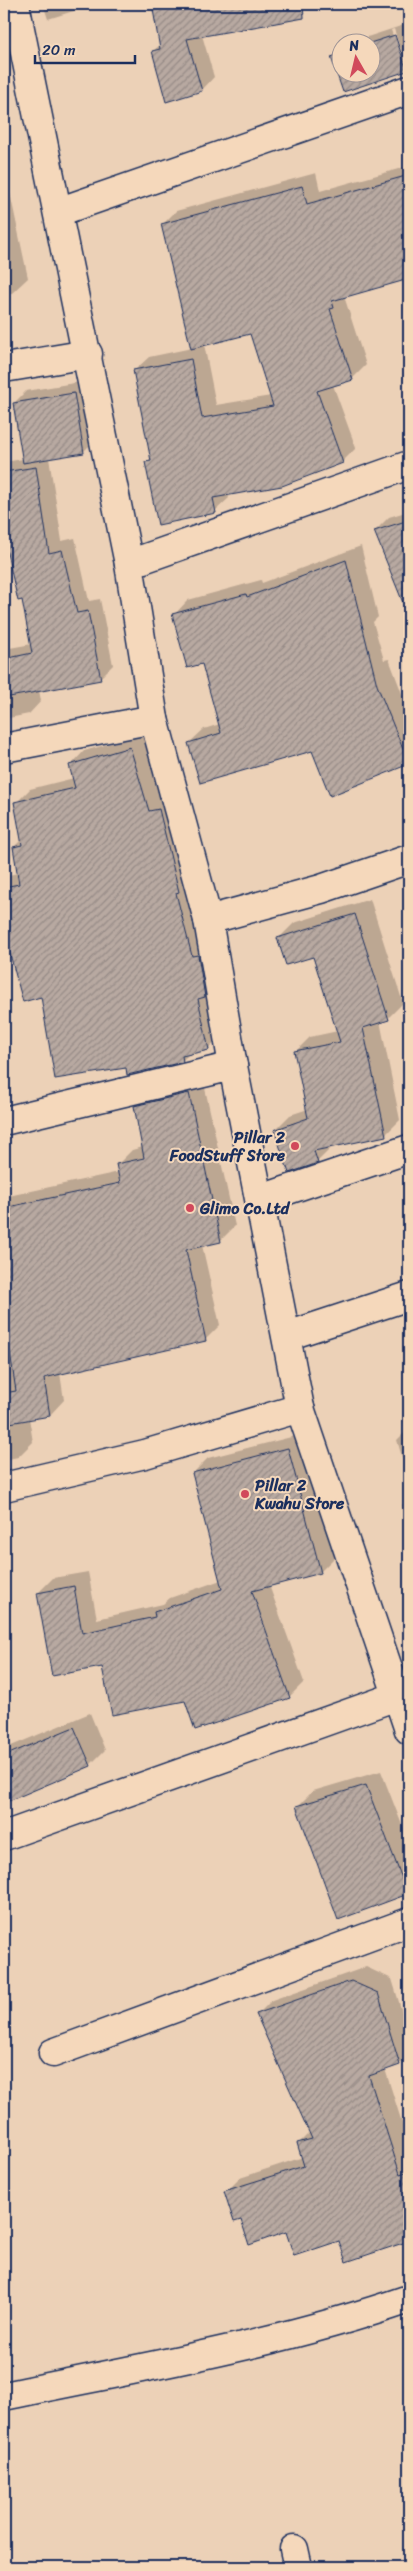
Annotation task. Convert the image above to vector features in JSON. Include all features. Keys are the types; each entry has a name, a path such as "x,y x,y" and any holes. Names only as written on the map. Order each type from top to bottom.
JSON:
{"street":[{"path":"15,4 88,354 129,564 154,719 208,920 300,1408 409,1730"},
{"path":"58,212 409,90"},
{"path":"4,368 88,354"},
{"path":"129,564 409,465"},
{"path":"4,748 154,719"},
{"path":"208,920 321,889 409,859"},
{"path":"4,1121 234,1066"},
{"path":"261,1199 409,1149"},
{"path":"287,1336 409,1296"},
{"path":"4,1487 145,1454 300,1408"},
{"path":"4,1836 397,1696"},
{"path":"53,2053 409,1922"},
{"path":"4,2396 271,2338 370,2313 409,2299"}],"building":[{"path":"152,4 303,4 304,18 187,39 202,91 166,102 152,51 160,49"},
{"path":"395,35 407,71 380,80 380,40"},
{"path":"340,82 373,82 343,92"},
{"path":"409,175 409,279 332,301 334,308 330,309 353,380 317,391 343,463 282,486 213,498 216,513 158,525 145,462 151,461 133,370 191,359 202,418 273,406 250,334 191,349 161,224 302,186 307,204"},
{"path":"74,393 84,453 23,463 13,403"},
{"path":"36,467 49,553 62,550 77,613 88,611 101,680 4,698 4,659 32,653 22,600 18,601 4,540 4,472"},
{"path":"409,520 409,614 408,615 374,531"},
{"path":"346,560 377,685 409,764 330,796 312,751 200,783 188,743 221,733 202,664 187,668 172,614 246,594 247,597"},
{"path":"130,747 149,811 159,809 179,892 176,893 192,956 198,955 205,997 198,999 209,1050 182,1056 183,1062 127,1075 126,1068 55,1079 41,997 23,1002 4,932 4,887 19,884 13,847 22,845 14,802 75,788 69,765"},
{"path":"355,914 389,1020 363,1028 386,1136 314,1151 318,1163 289,1173 274,1130 308,1118 294,1051 340,1042 313,957 286,965 277,938"},
{"path":"189,1093 221,1242 186,1250 206,1341 44,1378 50,1416 4,1424 4,1393 16,1391 4,1313 4,1208 120,1183 116,1164 144,1158 134,1106"},
{"path":"288,1448 321,1573 252,1591 290,1698 195,1730 185,1701 112,1715 102,1667 52,1676 37,1593 74,1586 82,1633 155,1617 154,1612 222,1589 192,1473"},
{"path":"74,1727 91,1766 4,1803 4,1756"},
{"path":"366,1785 408,1894 338,1920 296,1806"},
{"path":"351,1981 378,1993 400,2065 369,2076 400,2174 409,2171 409,2241 346,2262 339,2241 294,2256 286,2232 249,2245 241,2220 234,2222 224,2191 304,2166 297,2143 312,2139 256,2014"}],"place":[{"name":"Pillar 2 FoodStuff Store","path":"295,1146"},
{"name":"Glimo Co.Ltd","path":"190,1208"},
{"name":"Pillar 2 Kwahu Store","path":"245,1494"}]}
